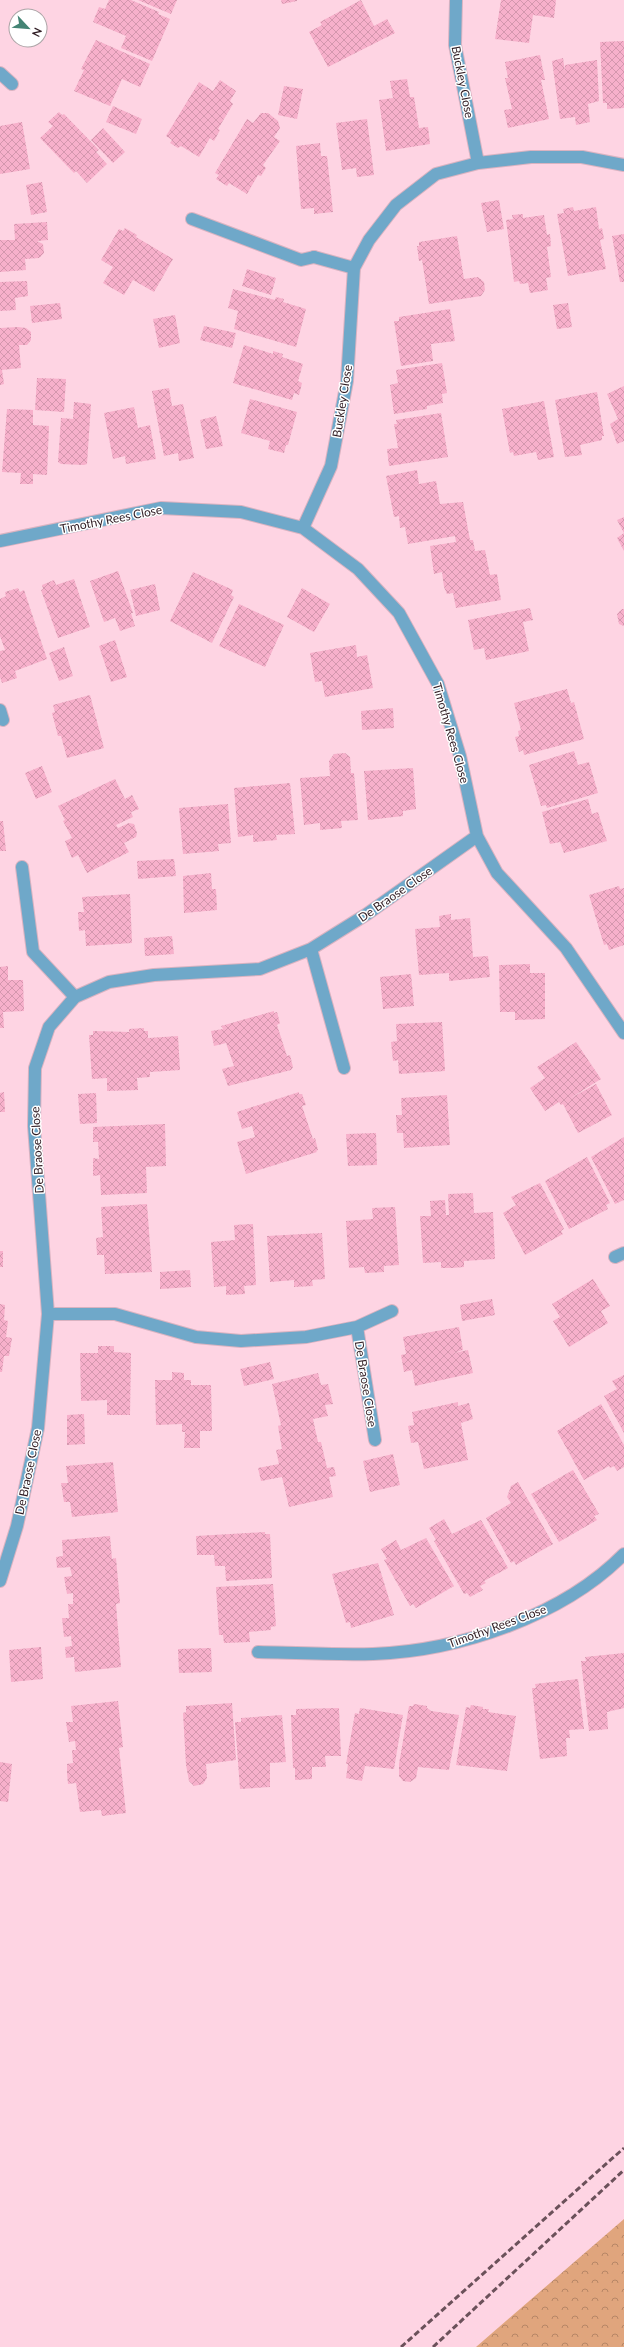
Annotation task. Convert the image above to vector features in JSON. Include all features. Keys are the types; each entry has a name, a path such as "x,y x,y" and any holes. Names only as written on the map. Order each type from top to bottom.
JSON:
{"street":[{"name":"Buckley Close","path":"456,0 455,45 478,163"},
{"path":"0,73 12,84"},
{"name":"Buckley Close","path":"303,528 331,466 347,381 354,268 369,240 396,205 436,174 478,163 531,157 582,157 624,165"},
{"path":"192,219 301,260 314,257 354,268"},
{"name":"Timothy Rees Close","path":"0,541 161,508 241,512 303,528 358,570 399,612 438,684 460,756 477,836 498,873 566,948 623,1030"},
{"name":"De Braose Close","path":"0,1581 17,1526 38,1428 48,1314 34,1126 36,1068 49,1027 75,997 109,982 154,976 260,969 311,949 367,914 477,836"},
{"path":"22,867 33,952 75,997"},
{"path":"311,949 344,1068"},
{"name":"De Braose Close","path":"48,1314 115,1314 196,1337 240,1341 306,1337 357,1327 392,1311"},
{"name":"De Braose Close","path":"357,1327 376,1440"},
{"name":"Timothy Rees Close","path":"258,1652 374,1654 445,1646 512,1624 550,1608 606,1572 624,1554"}],"green space":[{"path":"624,2219 624,2347 476,2347"}],"building":[{"path":"109,0 131,0 159,12 158,14 170,19 152,61 121,48 126,36 93,22 99,7 105,9"},
{"path":"138,0 177,0 171,14"},
{"path":"281,0 297,0 297,1 282,4"},
{"path":"361,0 374,26 387,19 395,33 328,67 309,32 322,25 320,22"},
{"path":"501,0 556,0 554,18 533,15 529,43 495,39"},
{"path":"96,40 150,64 140,87 122,79 110,106 74,91 84,70 81,69"},
{"path":"624,41 624,108 607,109 607,103 603,103 600,42"},
{"path":"540,55 545,80 541,80 549,119 508,128 504,110 512,109 505,78 508,78 505,62"},
{"path":"563,58 565,71 565,65 597,60 599,101 588,104 590,122 576,125 575,117 560,119 552,61"},
{"path":"407,79 410,97 414,97 419,128 428,127 430,144 386,151 379,100 393,98 390,81"},
{"path":"220,80 236,91 230,101 233,104 218,129 220,130 214,141 210,138 199,157 181,146 178,148 170,143 172,140 166,136 199,82 213,91"},
{"path":"284,86 303,89 297,119 278,115"},
{"path":"113,106 142,119 136,134 106,122"},
{"path":"59,112 62,115 64,114 99,150 96,152 107,164 87,183 76,171 74,173 40,138 53,126 48,122"},
{"path":"261,113 268,113 278,121 280,128 274,137 280,141 263,165 266,168 261,176 258,175 247,194 229,183 227,186 216,179 219,175 215,173 247,119 253,123"},
{"path":"367,119 374,175 357,177 356,168 342,170 336,123"},
{"path":"22,122 30,169 0,174 0,126"},
{"path":"103,128 125,152 113,163 91,140"},
{"path":"320,143 321,156 327,156 333,212 314,214 314,208 301,209 296,146"},
{"path":"42,182 47,212 31,215 26,185"},
{"path":"499,200 504,229 487,232 481,203"},
{"path":"573,207 574,211 596,207 599,229 602,228 604,239 600,240 606,269 568,276 557,214 564,213 563,209"},
{"path":"523,214 523,218 544,215 547,235 550,234 551,246 547,247 551,277 546,278 548,290 530,293 528,283 520,284 519,281 514,282 506,220 513,219 512,215"},
{"path":"47,222 48,240 37,241 43,244 44,253 39,258 25,259 26,270 0,272 0,240 15,240 14,224"},
{"path":"125,228 137,235 136,237 173,259 154,292 133,280 124,295 103,283 113,267 101,260 119,229 123,231"},
{"path":"624,234 624,282 620,282 612,236"},
{"path":"457,236 464,279 478,277 484,282 485,290 481,296 429,304 422,260 419,261 417,246 419,246 419,242"},
{"path":"247,269 276,278 271,295 242,286"},
{"path":"27,281 28,296 15,298 16,310 0,311 0,282"},
{"path":"233,289 275,300 276,297 284,299 283,302 306,309 296,347 234,329 238,311 228,308"},
{"path":"60,303 62,319 32,323 30,306"},
{"path":"568,303 572,327 557,329 553,305"},
{"path":"450,309 455,341 431,344 433,361 401,366 394,321 399,321 399,317"},
{"path":"175,315 180,343 159,348 153,319"},
{"path":"204,326 236,333 232,348 200,340"},
{"path":"0,328 26,328 31,332 31,340 27,345 19,345 21,368 2,370 4,384 0,385"},
{"path":"244,345 273,354 273,351 283,354 282,357 303,364 298,381 302,383 299,395 294,393 292,400 233,383"},
{"path":"442,363 447,393 442,394 443,403 427,406 427,409 394,414 390,385 398,383 396,370"},
{"path":"37,378 66,379 64,412 35,410"},
{"path":"624,386 624,441 617,444 610,424 618,419 607,394"},
{"path":"169,388 172,406 183,404 194,458 179,461 178,453 164,456 152,391"},
{"path":"597,392 604,436 602,436 602,440 580,445 582,455 565,457 555,400"},
{"path":"250,399 297,412 288,445 286,445 284,453 268,449 270,441 241,433"},
{"path":"544,401 554,457 538,460 536,452 514,456 513,452 510,453 502,409"},
{"path":"74,402 91,404 87,464 84,465 61,464 58,462 61,418 73,419"},
{"path":"134,407 138,428 150,425 156,459 126,464 125,456 113,459 104,413"},
{"path":"7,409 33,410 33,425 49,426 47,475 33,474 33,484 20,484 21,473 2,472"},
{"path":"441,413 448,457 389,466 387,449 398,448 394,424 397,424 396,420"},
{"path":"216,416 223,446 206,449 200,420"},
{"path":"417,470 419,484 436,481 440,504 463,502 470,540 473,540 475,551 485,550 490,575 497,574 501,600 456,608 453,593 447,594 444,587 442,572 434,574 430,546 456,542 455,536 408,544 405,527 400,528 399,516 394,517 386,476"},
{"path":"624,517 624,533 617,520"},
{"path":"624,533 624,551 617,538"},
{"path":"118,571 133,613 131,613 135,626 120,631 115,618 104,622 90,581"},
{"path":"193,572 233,590 231,595 234,597 212,643 170,621"},
{"path":"74,579 90,627 58,638 41,590 43,589 42,585 54,580 56,585"},
{"path":"155,584 160,610 136,616 130,590"},
{"path":"18,588 20,592 24,590 47,659 15,671 17,678 2,683 0,677 0,651 5,650 0,636 0,599 6,596 5,592"},
{"path":"302,588 330,604 314,632 287,617"},
{"path":"239,604 284,625 265,667 219,646"},
{"path":"530,608 533,620 523,622 529,651 486,660 484,648 474,650 468,620"},
{"path":"624,609 624,626 619,624 617,614"},
{"path":"115,640 127,677 111,682 99,646"},
{"path":"356,645 357,657 367,655 373,688 325,697 322,681 315,682 310,653"},
{"path":"64,647 73,676 59,681 49,653"},
{"path":"567,689 571,703 574,702 584,739 524,755 523,750 519,752 515,737 519,736 518,731 521,730 514,703"},
{"path":"90,695 104,748 67,758 61,736 58,736 52,713 55,712 53,705"},
{"path":"393,708 394,728 362,730 361,711"},
{"path":"574,751 578,765 589,762 598,793 547,808 546,805 541,806 529,765"},
{"path":"345,753 350,757 351,773 354,773 358,820 341,821 342,828 320,830 320,823 304,825 300,778 330,776 329,761 334,754"},
{"path":"42,766 52,792 36,799 25,773"},
{"path":"413,768 416,809 403,811 403,816 368,820 364,771"},
{"path":"115,779 125,799 132,795 139,809 131,812 133,817 116,825 118,828 129,823 134,824 137,833 136,837 124,843 129,852 87,873 78,855 72,858 68,849 65,841 72,838 63,821 65,820 58,806"},
{"path":"290,783 295,834 276,835 277,840 253,842 253,835 238,837 234,788"},
{"path":"588,799 592,814 598,812 607,841 564,853 560,842 550,844 542,812"},
{"path":"228,804 231,843 218,844 219,851 183,854 179,808"},
{"path":"0,821 3,821 6,851 0,851"},
{"path":"174,859 176,876 138,879 137,861"},
{"path":"211,873 212,889 216,889 217,910 184,913 183,876"},
{"path":"619,886 620,889 624,888 624,945 609,950 607,944 604,945 589,895"},
{"path":"130,894 132,943 86,946 85,930 79,931 78,912 84,912 82,897"},
{"path":"451,914 451,920 470,918 473,957 488,956 490,977 449,981 449,973 419,975 415,929 440,927 439,916"},
{"path":"172,936 174,954 145,956 144,938"},
{"path":"530,964 530,973 545,973 545,1019 515,1020 515,1012 500,1012 499,965"},
{"path":"8,966 8,980 23,980 24,1011 3,1012 4,1028 0,1028 0,967"},
{"path":"411,974 414,1006 383,1009 380,977"},
{"path":"274,1011 274,1013 277,1012 280,1023 277,1025 287,1056 290,1055 293,1067 291,1070 228,1086 222,1069 234,1066 226,1043 214,1046 211,1031 223,1029 221,1026"},
{"path":"442,1022 445,1071 399,1074 398,1060 393,1061 391,1042 397,1041 396,1024"},
{"path":"144,1028 144,1031 148,1031 148,1038 178,1036 180,1070 150,1072 150,1077 137,1078 138,1090 107,1091 107,1078 92,1079 89,1035 93,1035 93,1031 129,1032 129,1029"},
{"path":"576,1042 601,1079 569,1099 596,1084 612,1115 578,1133 563,1104 561,1105 559,1102 545,1111 530,1088 545,1078 537,1067"},
{"path":"4,1092 5,1112 0,1112 0,1093"},
{"path":"299,1092 299,1094 302,1094 306,1105 302,1106 313,1139 315,1138 318,1150 316,1151 317,1152 246,1174 237,1142 255,1137 252,1126 242,1129 237,1112"},
{"path":"96,1093 97,1123 80,1124 78,1094"},
{"path":"447,1095 450,1145 404,1148 403,1133 397,1133 396,1115 402,1115 401,1098"},
{"path":"165,1124 166,1166 146,1167 147,1193 101,1195 100,1175 93,1176 93,1158 99,1159 98,1142 93,1142 93,1127"},
{"path":"376,1133 377,1165 348,1166 346,1134"},
{"path":"624,1137 624,1200 615,1204 591,1157"},
{"path":"587,1157 610,1203 606,1205 608,1209 569,1229 545,1181"},
{"path":"540,1183 564,1229 561,1231 563,1234 525,1255 503,1213 516,1205 511,1197"},
{"path":"473,1193 474,1213 493,1212 495,1259 464,1261 464,1267 452,1268 441,1268 441,1262 423,1263 420,1216 431,1216 430,1201 445,1200 446,1215 449,1215 448,1194"},
{"path":"147,1204 152,1272 105,1274 104,1255 97,1255 96,1238 103,1237 101,1207"},
{"path":"395,1207 399,1265 384,1266 384,1272 365,1273 364,1267 349,1268 346,1221 373,1219 372,1208"},
{"path":"253,1224 256,1285 244,1286 245,1294 226,1295 226,1286 214,1287 211,1242 235,1240 234,1225"},
{"path":"322,1233 325,1279 312,1280 313,1286 294,1287 294,1280 270,1282 267,1236"},
{"path":"0,1251 3,1251 3,1267 0,1267"},
{"path":"190,1270 191,1287 160,1289 160,1272"},
{"path":"593,1279 610,1306 601,1311 608,1323 569,1347 553,1321 560,1317 552,1304"},
{"path":"492,1299 495,1315 462,1321 460,1305"},
{"path":"0,1304 5,1305 4,1320 8,1321 6,1337 12,1338 9,1356 4,1356 2,1372 0,1372"},
{"path":"459,1327 463,1350 454,1353 468,1350 473,1373 415,1386 412,1370 404,1372 401,1355 406,1354 403,1337"},
{"path":"98,1346 114,1346 114,1352 131,1353 130,1415 107,1415 107,1400 81,1401 80,1353 98,1353"},
{"path":"270,1362 274,1379 244,1386 240,1369"},
{"path":"172,1372 184,1373 184,1380 191,1380 191,1385 211,1385 212,1431 200,1431 200,1448 184,1448 185,1432 182,1432 182,1424 156,1425 155,1380 172,1380"},
{"path":"318,1373 321,1385 328,1384 333,1404 325,1405 328,1416 313,1419 318,1442 321,1442 327,1468 334,1467 336,1476 329,1477 333,1497 289,1507 282,1477 261,1481 258,1468 279,1464 276,1450 282,1449 278,1426 281,1425 272,1384"},
{"path":"624,1375 624,1433 604,1396 617,1389 612,1381"},
{"path":"458,1402 458,1406 469,1403 473,1419 461,1423 468,1460 424,1469 418,1442 411,1443 408,1426 414,1425 412,1412"},
{"path":"601,1404 624,1445 624,1467 617,1471 614,1466 610,1468 609,1466 584,1480 557,1431"},
{"path":"84,1414 85,1444 67,1445 67,1415"},
{"path":"393,1454 400,1485 370,1492 363,1461"},
{"path":"113,1462 118,1512 72,1517 70,1502 64,1502 61,1483 68,1483 66,1466"},
{"path":"573,1470 599,1514 594,1516 597,1520 559,1542 531,1494"},
{"path":"518,1482 553,1544 516,1565 514,1561 511,1563 486,1518 511,1503 507,1497 511,1486"},
{"path":"444,1519 452,1534 481,1520 508,1568 484,1581 486,1583 480,1586 483,1590 470,1597 467,1593 464,1594 434,1541 436,1540 429,1528"},
{"path":"265,1532 265,1534 270,1534 272,1578 226,1581 225,1566 215,1566 214,1555 197,1555 196,1536"},
{"path":"110,1536 112,1559 116,1558 120,1603 116,1604 121,1667 75,1672 74,1657 66,1658 65,1647 72,1646 71,1636 64,1637 62,1618 69,1618 68,1604 73,1604 73,1593 67,1594 64,1577 72,1576 70,1567 57,1568 56,1557 63,1556 62,1540"},
{"path":"426,1538 454,1586 416,1608 413,1604 410,1606 384,1560 387,1559 381,1549 396,1540 401,1550"},
{"path":"378,1563 394,1615 351,1628 350,1622 346,1623 332,1574"},
{"path":"273,1584 276,1626 271,1627 271,1630 249,1632 250,1642 224,1643 223,1635 219,1635 216,1587"},
{"path":"41,1647 43,1679 11,1682 9,1650"},
{"path":"211,1648 212,1672 179,1673 178,1649"},
{"path":"624,1653 624,1708 607,1712 608,1729 589,1731 581,1661 586,1661 585,1657"},
{"path":"578,1679 584,1729 569,1730 570,1738 566,1738 567,1756 540,1759 532,1688 536,1688 535,1684"},
{"path":"118,1701 123,1747 119,1748 126,1813 102,1816 101,1810 80,1812 76,1783 68,1784 67,1773 67,1764 73,1763 72,1750 76,1750 75,1741 69,1742 66,1722 73,1722 71,1706"},
{"path":"232,1703 236,1760 206,1764 207,1778 203,1784 194,1786 189,1781 186,1765 183,1713 186,1712 186,1706"},
{"path":"414,1704 427,1706 427,1708 431,1711 459,1715 449,1770 418,1767 416,1778 410,1782 403,1781 399,1776 399,1764 409,1706 413,1706"},
{"path":"471,1705 483,1707 483,1709 489,1709 488,1712 516,1716 507,1771 456,1765 466,1707 470,1708"},
{"path":"339,1708 341,1756 325,1756 326,1767 312,1767 312,1779 295,1780 295,1768 293,1768 291,1715 296,1715 296,1709"},
{"path":"360,1708 403,1715 394,1769 365,1766 362,1781 346,1778 348,1764 346,1764 355,1713 359,1714"},
{"path":"282,1715 286,1762 270,1763 270,1787 240,1789 235,1722 241,1722 241,1718"},
{"path":"0,1762 12,1764 8,1802 0,1801"}],"railway":[{"path":"401,2347 624,2148"},
{"path":"433,2347 624,2170"}]}
